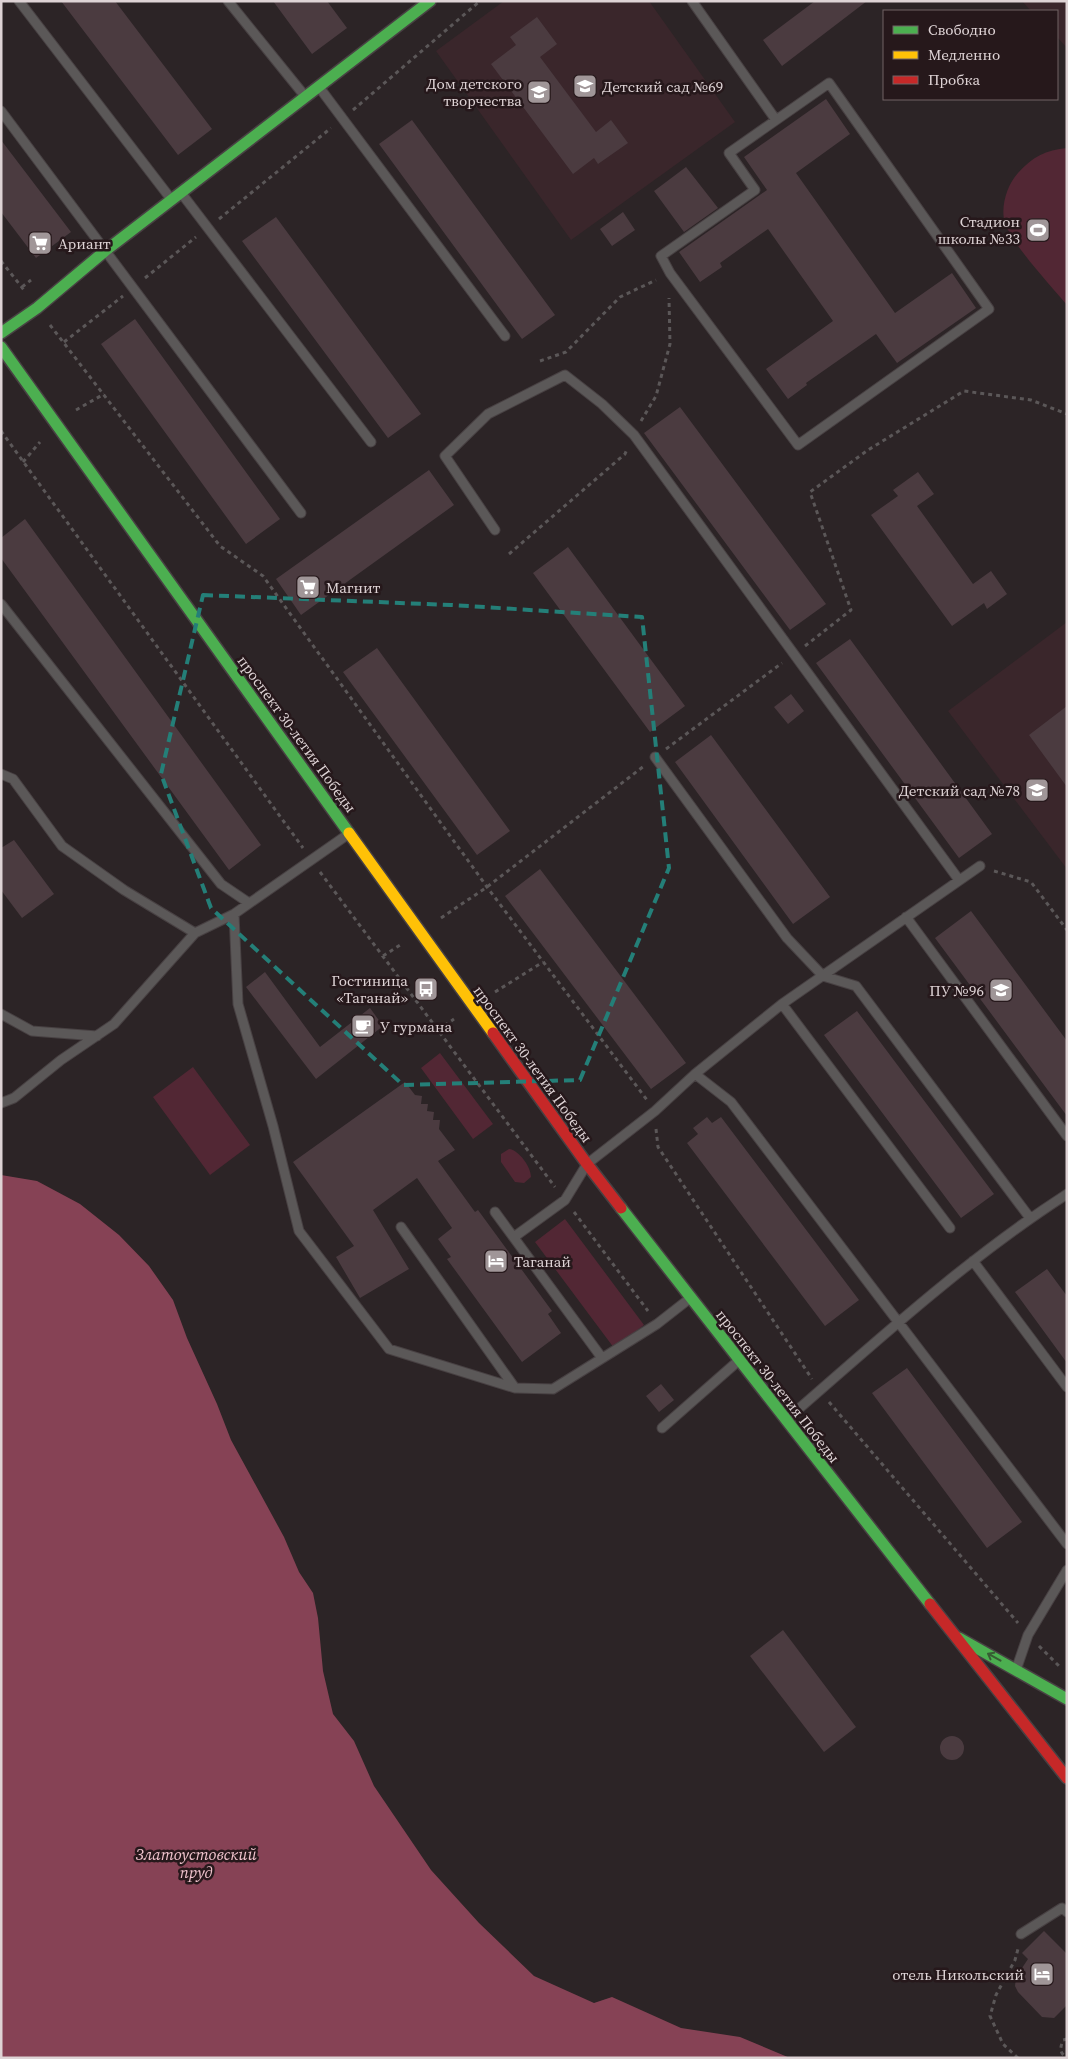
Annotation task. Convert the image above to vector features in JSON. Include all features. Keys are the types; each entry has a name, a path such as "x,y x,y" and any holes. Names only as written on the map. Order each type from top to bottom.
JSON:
{"main road":[{"path":"1,333 38,308 106,251 430,1"},
{"name":"проспект 30-летия Победы","path":"1,347 587,1164 953,1635 1067,1778"},
{"path":"953,1635 1067,1698"}],"lane":[{"path":"19,1 177,197 207,228 371,442"},
{"path":"228,1 306,97"},
{"path":"692,1 776,120"},
{"path":"829,83 989,309 798,445 670,273 661,256 754,190 729,153 829,83"},
{"path":"319,87 504,336"},
{"path":"1,111 301,513"},
{"path":"495,530 445,456 488,414 565,375 602,404 634,435 959,880"},
{"path":"1,604 221,884 249,903"},
{"path":"655,757 787,938 823,976 856,986 1030,1218"},
{"path":"1,774 13,780 62,846 124,890 195,933"},
{"path":"1,1103 14,1098 62,1060 114,1024 195,933 234,914 349,833"},
{"path":"514,1237 565,1200 587,1164 655,1111 696,1074 782,1004 980,866"},
{"path":"234,914 238,1004 273,1126 299,1231 389,1349 515,1388 553,1389 657,1324 691,1298"},
{"path":"906,916 1067,1136"},
{"path":"782,1004 950,1228"},
{"path":"1,1014 32,1031 98,1036"},
{"path":"696,1074 731,1102 1067,1544"},
{"path":"785,1420 973,1261 1030,1218 1067,1194"},
{"path":"495,1212 602,1358"},
{"path":"401,1227 515,1388"},
{"path":"973,1261 1067,1387"},
{"path":"662,1428 739,1361"},
{"path":"1016,1670 1028,1635 1067,1570"},
{"path":"1021,1934 1062,1908 1067,1912"}],"path":[{"path":"64,342 343,119 480,1"},
{"path":"1,261 220,546 263,576 487,887 655,1111 658,1147 820,1391 1028,1635 1067,1674"},
{"path":"540,361 566,352 620,297 670,273"},
{"path":"487,887 655,757 794,655 851,610 810,492 868,450 964,391 1031,400 1067,414"},
{"path":"1,431 312,860 657,1324"},
{"path":"980,866 1031,882 1067,930"},
{"path":"1018,2058 1003,2044 990,2016 996,1995 1015,1960 1021,1934"},
{"path":"1067,2039 1063,2040 1060,2049 1067,2058"}],"highlighted area":[{"path":"203,595 451,605 642,617 669,868 580,1080 403,1085 211,908 161,774"}],"shaded area":[{"name":"Детский сад №69","path":"504,1 649,1 735,122 571,240 436,51"},
{"path":"1022,1 1067,1 1067,48 1058,38 1058,10 1030,10"},
{"name":"Стадион школы №33","path":"1067,148 1067,305 1015,242 1005,223 1003,210 1011,184 1023,167 1040,155 1052,150"},
{"name":"Детский сад №78","path":"1067,622 1067,869 948,711"},
{"path":"440,1053 493,1124 473,1139 421,1068"},
{"path":"193,1067 250,1145 210,1175 153,1097"},
{"path":"509,1149 517,1152 529,1169 531,1177 524,1183 515,1182 501,1162 501,1154"},
{"path":"565,1219 644,1325 614,1348 535,1242"}],"water":[{"name":"Златоустовский пруд","path":"1,1175 37,1181 80,1204 119,1235 149,1266 173,1300 187,1338 231,1440 284,1537 299,1572 313,1593 318,1618 323,1671 333,1714 354,1741 374,1786 431,1870 479,1923 534,1976 594,2003 612,1997 681,2028 740,2037 790,2058 1,2058"}],"building":[{"path":"61,1 115,1 212,129 178,155"},
{"path":"273,1 327,1 347,28 312,54"},
{"path":"815,1 867,1 782,66 763,40"},
{"name":"Дом детского творчества","path":"537,17 557,44 540,57 596,132 611,120 628,143 598,164 594,158 573,174 491,64 516,45 510,37"},
{"path":"826,99 850,134 796,173 895,313 952,273 976,308 897,363 876,334 806,383 807,385 788,399 766,369 833,321 768,229 720,263 722,267 700,282 679,252 767,190 744,157"},
{"path":"412,120 555,315 522,339 379,144"},
{"path":"1,140 71,232 36,258 1,212"},
{"path":"686,167 718,208 684,232 654,191"},
{"path":"623,212 635,230 612,246 600,229"},
{"path":"276,217 421,414 388,438 242,241"},
{"path":"135,319 280,519 246,544 101,344"},
{"path":"680,407 826,604 790,630 644,433"},
{"path":"429,470 454,505 301,615 276,579"},
{"path":"918,472 934,494 917,506 973,584 991,571 1007,594 987,609 984,603 952,626 871,515 898,496 893,490"},
{"path":"25,519 261,845 229,870 1,558 1,538"},
{"path":"568,547 685,706 650,732 533,573"},
{"path":"850,639 992,834 959,858 816,663"},
{"path":"377,648 510,831 477,855 343,672"},
{"path":"791,694 804,711 788,724 774,707"},
{"name":"Детский сад №78","path":"1067,706 1067,787 1029,735"},
{"path":"711,735 830,897 793,924 675,762"},
{"path":"14,840 54,894 22,918 1,890 1,848"},
{"path":"540,869 686,1063 651,1089 505,896"},
{"name":"ПУ №96","path":"971,911 1067,1041 1067,1116 935,938"},
{"path":"265,972 320,1047 370,1008 383,1026 316,1079 246,987"},
{"path":"857,1011 994,1194 961,1218 824,1035"},
{"path":"405,1082 415,1095 422,1096 421,1104 428,1104 427,1111 434,1112 433,1120 440,1120 439,1129 455,1150 438,1161 475,1212 478,1210 552,1311 548,1314 561,1333 522,1362 447,1259 451,1257 438,1239 452,1228 417,1178 373,1210 409,1269 360,1298 336,1257 354,1246 293,1162"},
{"path":"707,1117 712,1123 721,1117 859,1300 825,1326 687,1143 698,1134 693,1128"},
{"path":"1047,1269 1067,1296 1067,1363 1015,1292"},
{"path":"907,1368 1022,1522 987,1548 872,1393"},
{"path":"661,1384 674,1400 659,1412 646,1396"},
{"path":"783,1630 856,1727 824,1752 750,1656"},
{"path":"947,1736 957,1736 964,1743 964,1753 957,1760 947,1760 940,1753 940,1743"},
{"name":"отель Никольский","path":"1044,1931 1067,1954 1067,2005 1054,2018 1042,2017 1018,1992 1015,1986 1016,1977 1028,1959 1022,1953"}],"traffic: fast":[{"path":"1,333 37,308 105,251 430,1"},
{"path":"1,347 349,833"},
{"path":"621,1208 930,1604"},
{"path":"959,1638 1067,1699"}],"traffic: slow":[{"path":"349,833 493,1033"}],"traffic: jam":[{"path":"493,1033 621,1208"},
{"path":"930,1604 1067,1778"}],"place":[{"name":"Детский сад №69","path":"585,86"},
{"name":"Дом детского творчества","path":"539,92"},
{"name":"Стадион школы №33","path":"1038,230"},
{"name":"Ариант","path":"40,243"},
{"name":"Магнит","path":"308,587"},
{"name":"Детский сад №78","path":"1037,790"},
{"name":"Гостиница «Таганай»","path":"426,989"},
{"name":"ПУ №96","path":"1001,990"},
{"name":"У гурмана","path":"363,1026"},
{"name":"Таганай","path":"496,1261"},
{"name":"отель Никольский","path":"1042,1974"}]}
